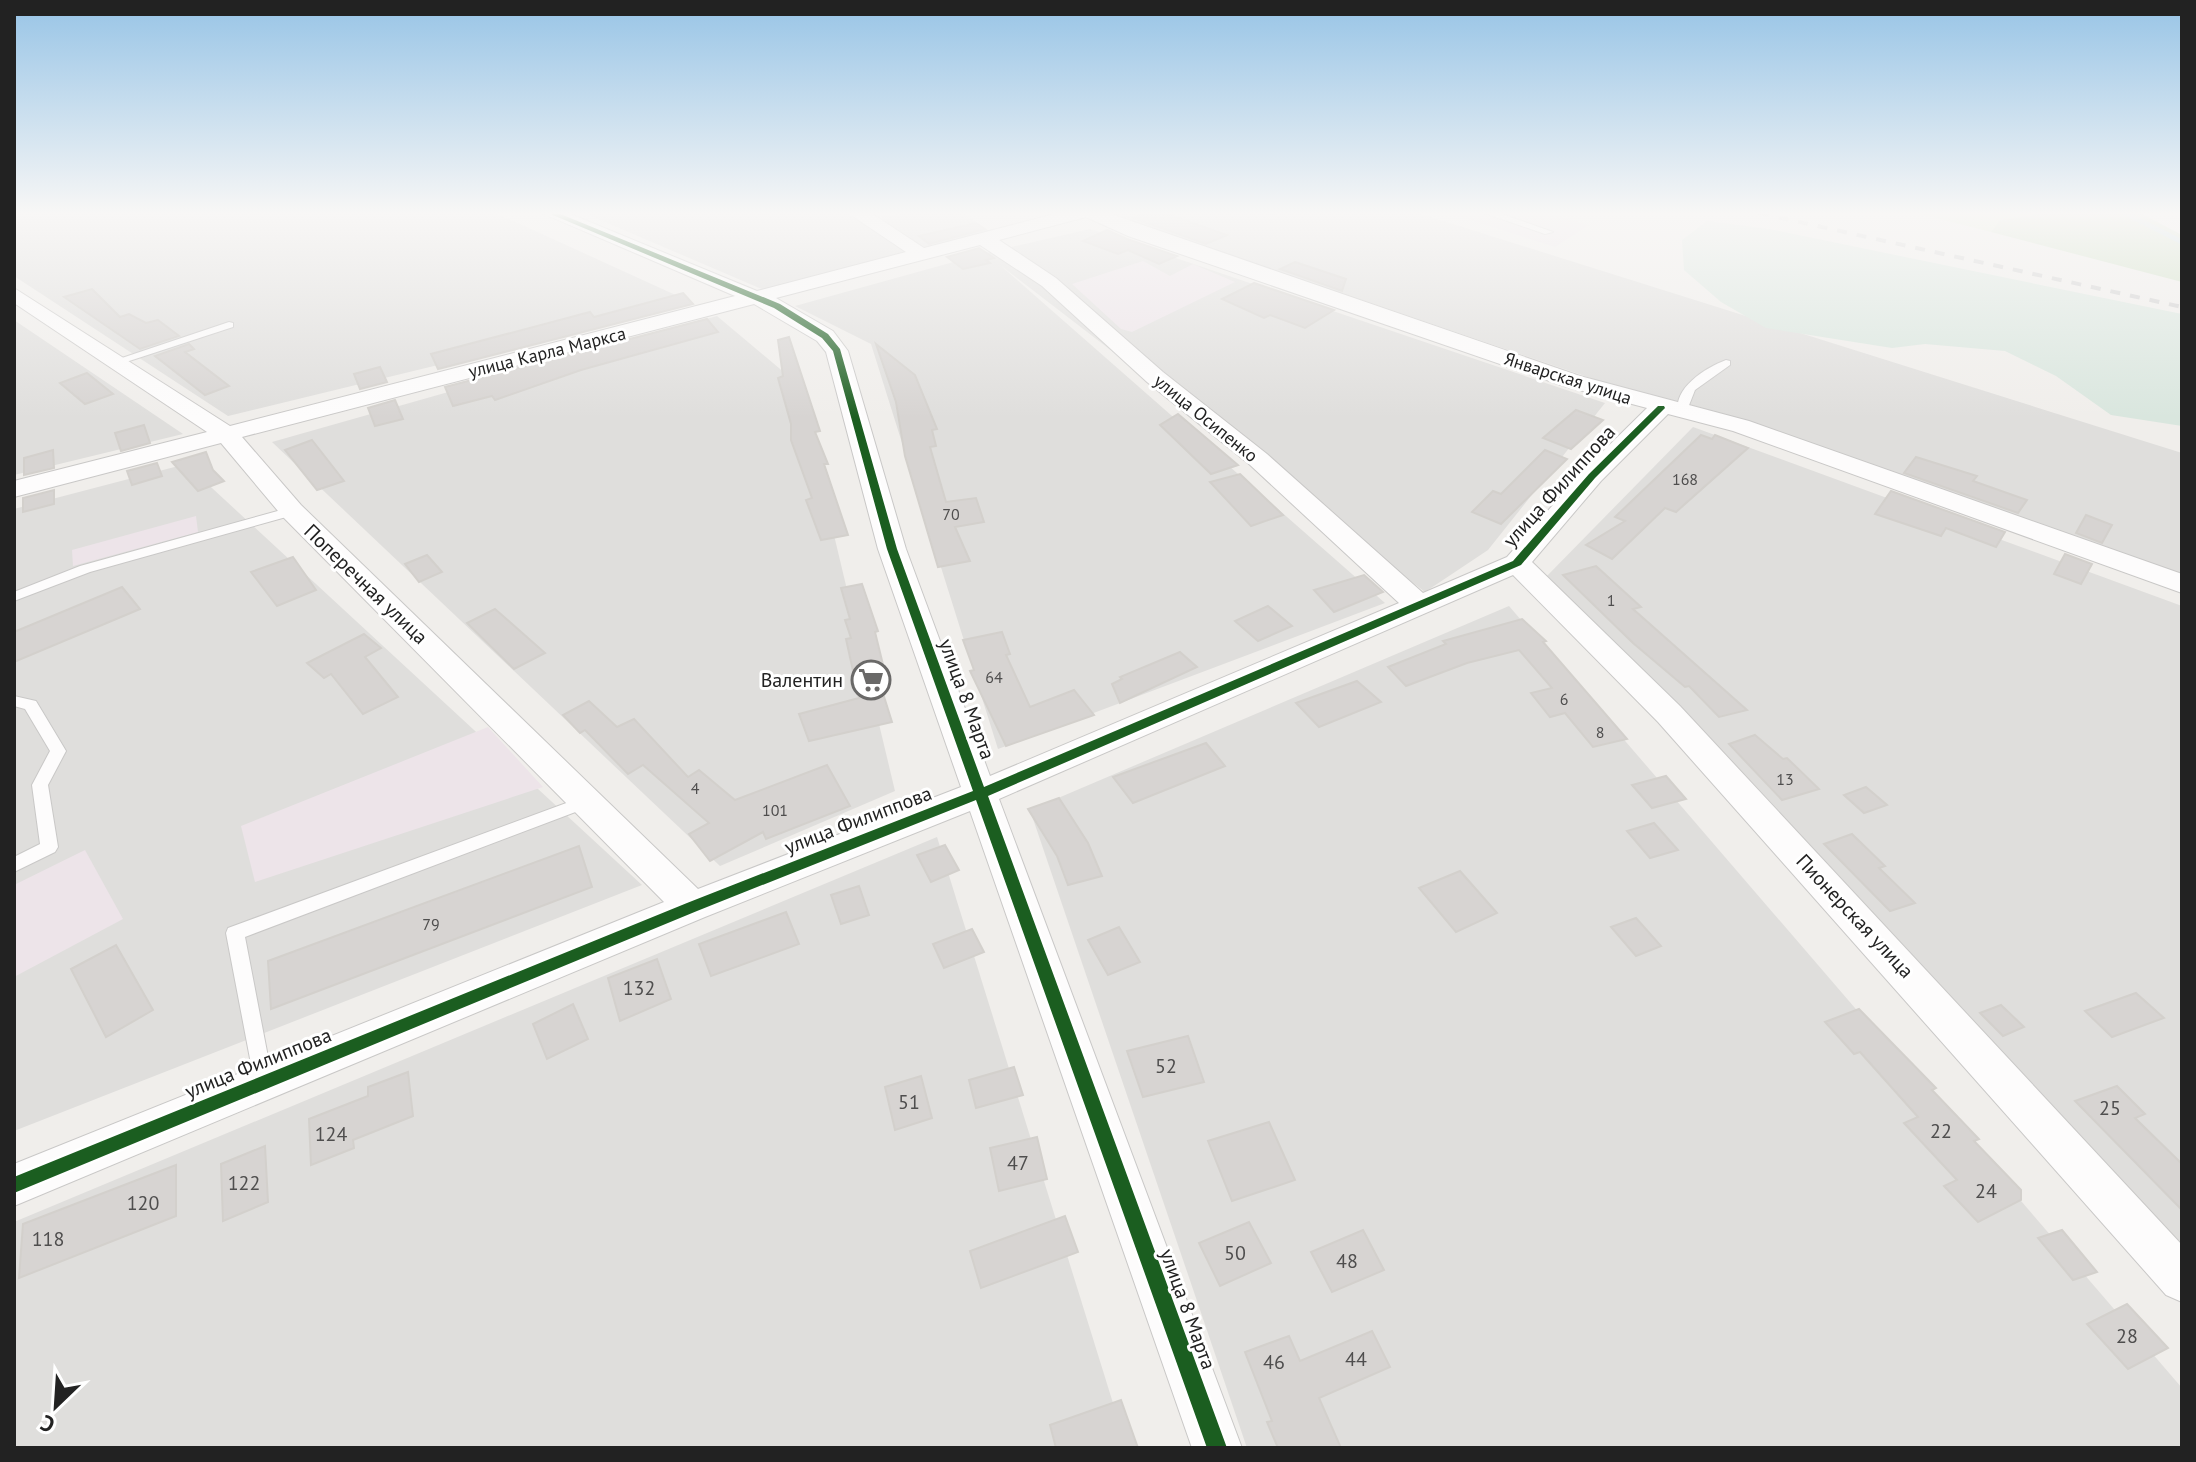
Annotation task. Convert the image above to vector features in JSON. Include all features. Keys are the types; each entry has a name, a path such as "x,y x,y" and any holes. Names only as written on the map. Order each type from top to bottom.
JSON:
{"street":[{"name":"улица 8 Марта","path":"716,281 757,298 825,336 837,351 892,549 1217,1448"},
{"name":"улица Карла Маркса","path":"14,489 823,281"},
{"name":"улица Осипенко","path":"1046,281 1155,377 1306,501 1419,605"},
{"name":"Январская улица","path":"1279,281 1557,376 1741,426 2182,584"},
{"name":"Поперечная улица","path":"14,294 226,434 292,511 692,907"},
{"name":"улица Филиппова","path":"14,1185 692,907 982,793 1517,563 1592,476 1672,409"},
{"name":"Пионерская улица","path":"1517,563 1669,714 2182,1279"}],"lane":[{"path":"116,362 229,325"},
{"path":"1672,409 1693,383 1726,363"},
{"path":"14,597 85,569 292,511"},
{"path":"14,701 30,705 58,751 40,785 49,847 14,865"},
{"path":"263,1083 235,933 588,801"}],"shaded area":[{"path":"22,281 645,281 693,303 228,416"},
{"path":"743,281 798,281 764,290"},
{"path":"884,281 1018,281 1385,603 998,749 871,344 795,306"},
{"path":"1021,281 1245,281 1605,403 1488,550 1425,592"},
{"path":"1081,281 1235,282 1132,332 1121,329 1072,284"},
{"path":"1307,281 1635,281 2182,453 2182,580"},
{"path":"1697,281 2023,281 2182,314 2182,426 2111,415 2056,376 2005,351 1925,344 1892,348 1766,328 1721,302"},
{"path":"717,316 798,384 895,791 720,866 272,442"},
{"path":"14,320 183,434 14,475"},
{"path":"1693,427 2182,606 2182,1251 1545,578"},
{"path":"186,464 642,885 14,1131 14,509"},
{"path":"196,516 198,532 73,566 72,550"},
{"path":"1509,606 2182,1388 2182,1448 1247,1448 1030,810"},
{"path":"488,727 543,787 255,882 241,826"},
{"path":"937,837 1127,1448 14,1448 14,1222"},
{"path":"85,850 123,919 14,977 14,885"}],"building":[{"path":"1314,281 1345,281 1342,291"},
{"path":"1254,283 1334,310 1305,328 1270,315 1264,318 1222,299"},
{"path":"92,289 120,317 129,314 146,323 158,320 179,336 140,349 64,297"},
{"path":"683,293 693,304 438,369 431,354 590,312 594,317"},
{"path":"707,319 718,332 581,370 495,400 492,396 453,406 445,387"},
{"path":"789,337 820,431 815,432 828,464 824,464 848,535 821,540 806,500 812,498 791,440 791,424 778,378 783,376 778,340"},
{"path":"189,344 194,349 185,352 229,386 205,395 155,356"},
{"path":"876,344 915,375 937,429 932,430 936,446 930,447 946,502 976,498 984,522 955,527 970,561 938,567 905,456 896,402"},
{"path":"380,367 387,382 360,389 354,374"},
{"path":"87,373 113,394 85,404 60,383"},
{"path":"395,400 403,419 375,426 368,408"},
{"path":"1576,410 1603,420 1571,449 1543,438"},
{"path":"1178,414 1238,465 1211,474 1160,425"},
{"path":"144,425 150,443 121,451 115,433"},
{"path":"1701,435 1712,439 1715,435 1748,448 1676,512 1665,508 1612,559 1586,545 1625,521 1615,517"},
{"path":"312,440 344,481 317,490 285,450"},
{"path":"53,450 54,468 24,475 24,458"},
{"path":"1545,450 1567,459 1501,524 1472,512 1493,491 1501,494"},
{"path":"206,452 213,470 224,481 198,491 172,462"},
{"path":"1916,457 1977,476 1973,481 2027,500 2018,513 1904,473"},
{"path":"157,463 162,476 132,485 127,471"},
{"path":"1240,474 1283,515 1251,526 1210,482"},
{"path":"54,490 54,504 23,512 23,498"},
{"path":"1891,491 2005,532 1996,547 1946,528 1941,536 1875,514"},
{"path":"2086,515 2112,525 2102,543 2076,533"},
{"path":"2065,554 2092,564 2081,584 2054,574"},
{"path":"427,555 442,572 419,582 405,564"},
{"path":"293,557 316,590 277,606 251,572"},
{"path":"1596,566 1641,607 1633,609 1747,710 1719,717 1689,686 1685,687 1633,643 1563,575"},
{"path":"1364,575 1383,592 1334,612 1314,590"},
{"path":"862,584 878,631 875,632 888,685 881,687 892,722 809,741 799,714 859,698 846,639 851,638 845,620 850,619 841,588"},
{"path":"122,587 140,609 14,662 14,632"},
{"path":"1268,606 1292,626 1258,641 1235,621"},
{"path":"495,609 545,653 514,669 467,623"},
{"path":"1522,619 1546,641 1543,642 1627,739 1593,747 1565,713 1550,717 1531,693 1552,688 1519,650 1467,663 1406,686 1388,667 1446,644 1443,641"},
{"path":"1002,632 1010,654 1006,655 1030,707 1074,690 1094,715 1006,746 970,671 974,670 963,640"},
{"path":"364,634 381,648 365,657 398,697 363,714 331,674 324,678 307,663"},
{"path":"1180,652 1197,667 1120,703 1112,684 1122,679 1120,677"},
{"path":"1357,681 1381,702 1319,727 1296,703"},
{"path":"589,701 617,727 634,719 688,777 699,770 735,800 827,765 850,806 766,839 763,832 710,861 689,834 709,823 643,765 628,774 585,730 580,733 563,715"},
{"path":"1755,735 1783,759 1787,758 1819,789 1782,800 1729,744"},
{"path":"1206,743 1225,766 1133,803 1113,777"},
{"path":"1666,776 1686,799 1652,808 1632,785"},
{"path":"1866,787 1887,805 1864,813 1844,795"},
{"path":"1059,798 1088,843 1102,876 1068,885 1057,856 1028,809"},
{"path":"1654,823 1678,850 1650,858 1627,831"},
{"path":"1852,834 1885,866 1879,868 1915,903 1890,911 1824,844"},
{"path":"945,845 959,870 931,882 917,855"},
{"path":"579,846 592,887 271,1009 268,961"},
{"path":"1460,871 1497,913 1456,932 1419,888"},
{"path":"859,886 869,915 841,924 831,895"},
{"path":"786,912 799,944 711,976 699,944"},
{"path":"1636,918 1661,946 1636,956 1611,927"},
{"path":"1119,927 1140,962 1108,975 1088,940"},
{"path":"972,929 984,952 944,968 933,944"},
{"path":"116,945 153,1010 106,1037 71,969"},
{"path":"657,959 671,999 620,1021 608,978"},
{"path":"2136,993 2164,1018 2112,1037 2085,1011"},
{"path":"573,1004 588,1039 547,1059 533,1024"},
{"path":"2001,1005 2024,1027 2003,1036 1980,1013"},
{"path":"1859,1009 1936,1088 1932,1090 1979,1139 1974,1141 2021,1190 2021,1200 1978,1222 1944,1186 1957,1180 1904,1123 1918,1117 1860,1052 1854,1054 1825,1022"},
{"path":"1188,1036 1204,1082 1143,1097 1127,1051"},
{"path":"1014,1067 1023,1095 976,1108 969,1080"},
{"path":"408,1072 413,1116 353,1140 354,1148 311,1165 309,1119 368,1096 368,1087"},
{"path":"921,1076 932,1118 895,1130 885,1087"},
{"path":"2117,1086 2145,1114 2135,1118 2182,1164 2182,1210 2075,1101"},
{"path":"1269,1122 1295,1180 1232,1201 1208,1141"},
{"path":"1037,1137 1047,1179 999,1191 990,1148"},
{"path":"265,1146 268,1202 223,1221 221,1164"},
{"path":"176,1165 176,1216 19,1278 23,1224"},
{"path":"1065,1216 1078,1252 981,1288 970,1251"},
{"path":"1249,1222 1271,1263 1220,1286 1199,1243"},
{"path":"1363,1230 1384,1270 1332,1292 1311,1252"},
{"path":"2062,1230 2097,1272 2073,1280 2038,1238"},
{"path":"2127,1304 2168,1348 2128,1369 2087,1324"},
{"path":"1372,1331 1390,1367 1319,1398 1341,1448 1278,1448 1267,1422 1272,1421 1245,1352 1289,1336 1300,1361"},
{"path":"1121,1400 1138,1448 1056,1448 1050,1425"}],"railway":[{"path":"2066,281 2182,307"}],"cycle path":[{"path":"717,281 777,306 825,336 837,351 892,549 1217,1448"},
{"path":"14,1185 692,907 982,793 1517,563 1592,476 1661,408"}],"place":[{"name":"Валентин","path":"871,680"}]}
